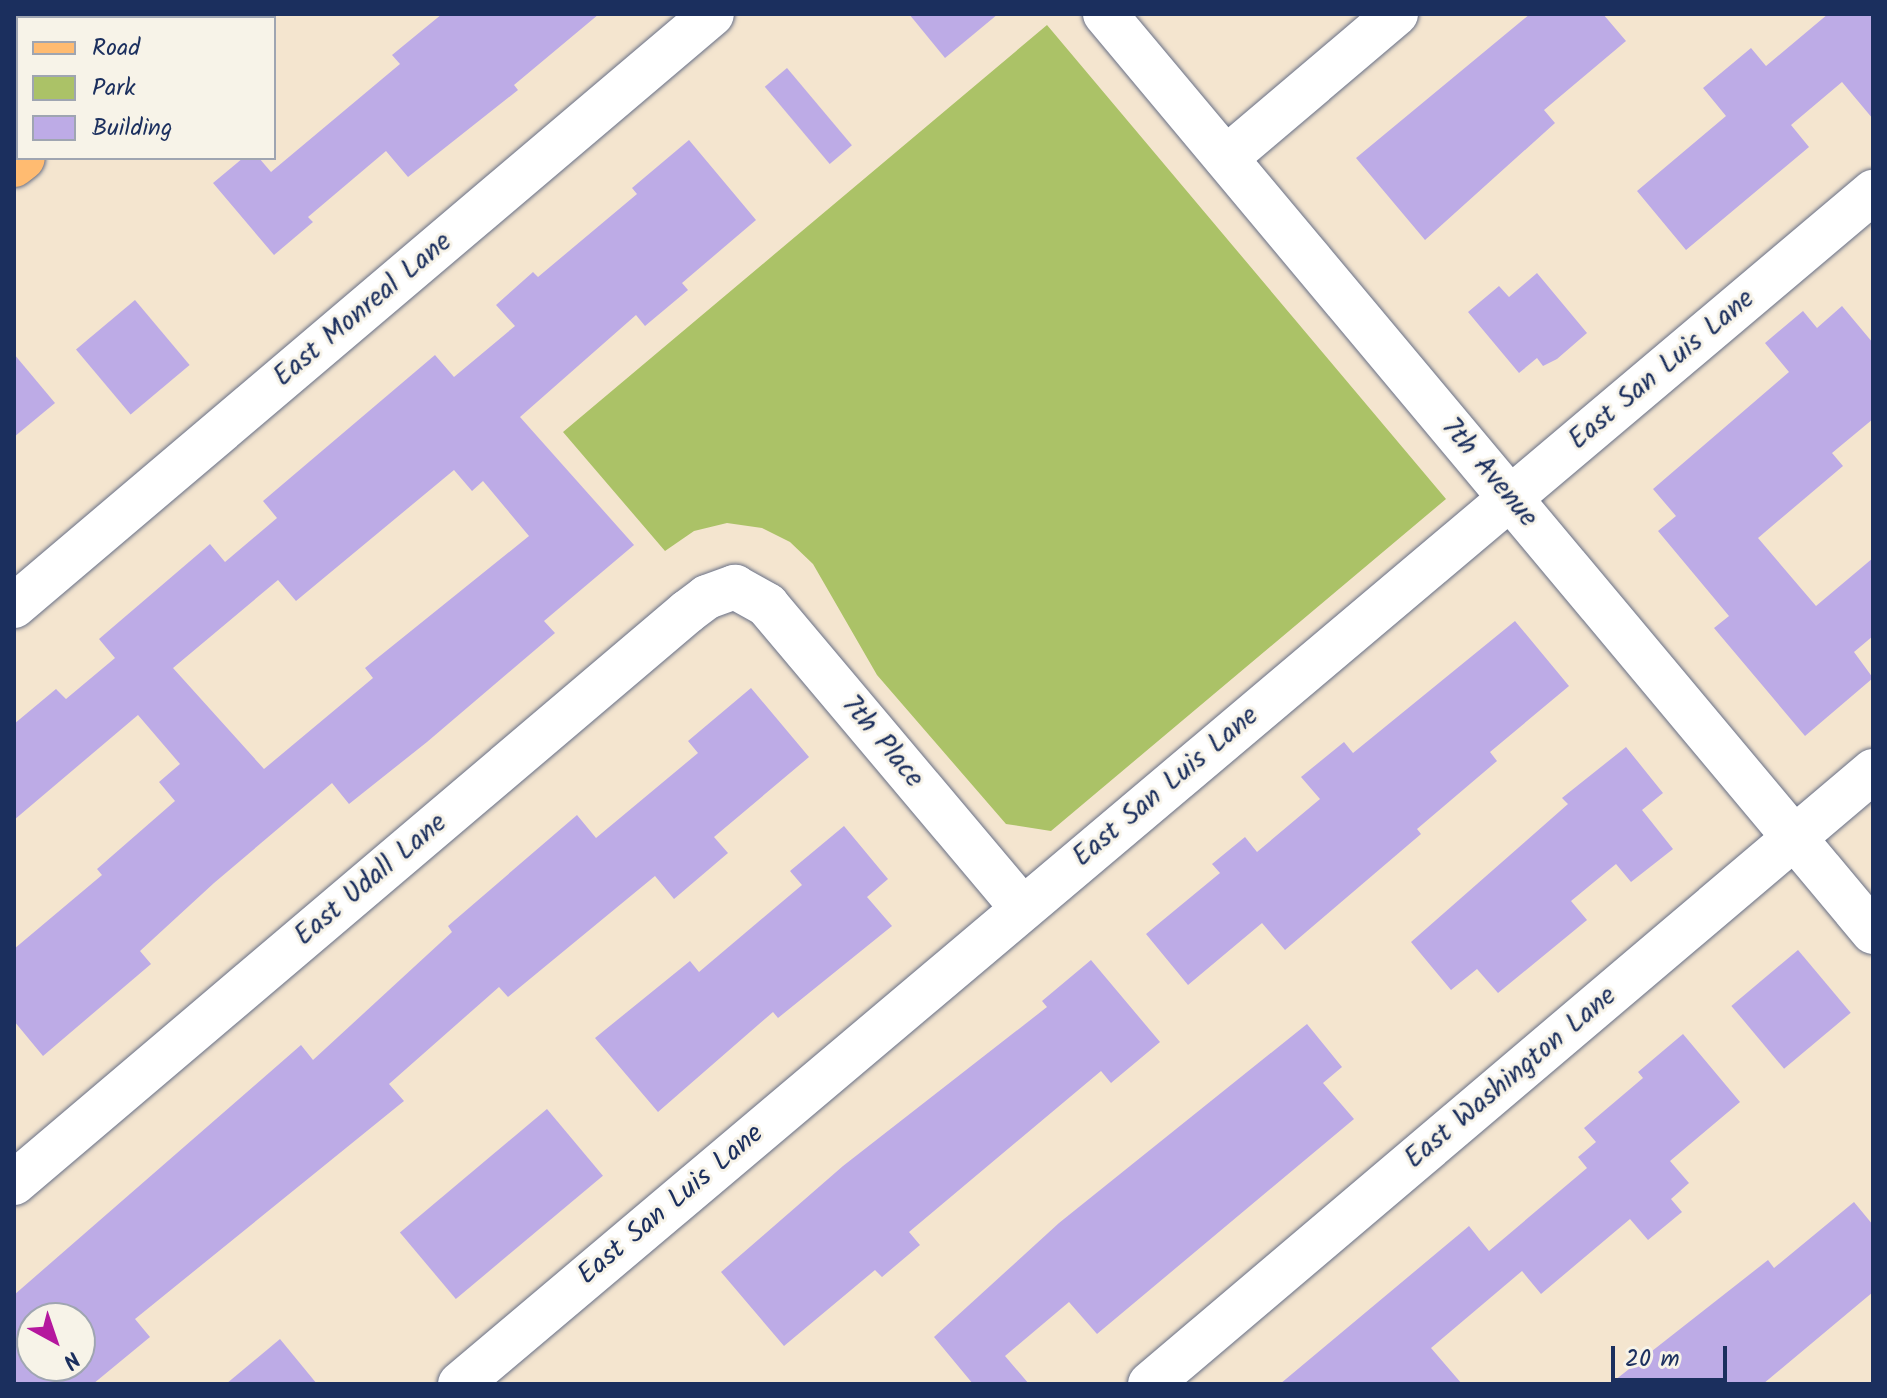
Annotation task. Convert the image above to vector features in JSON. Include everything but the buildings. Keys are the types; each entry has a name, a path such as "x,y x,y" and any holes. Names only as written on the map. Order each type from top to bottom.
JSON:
{"street":[{"name":"East Monreal Lane","path":"14,606 712,14"},
{"name":"7th Avenue","path":"1105,14 1873,932"},
{"path":"1226,158 1396,14"},
{"name":"East San Luis Lane","path":"460,1384 1873,192"},
{"name":"7th Place","path":"735,587 767,605 1022,908"},
{"name":"East Udall Lane","path":"14,1183 687,612 707,597 735,587"},
{"name":"East Washington Lane","path":"1150,1384 1873,771"}],"green space":[{"path":"1047,25 1446,499 1051,831 1006,824 877,675 813,564 790,542 762,528 727,523 694,531 665,551 563,432"}]}
